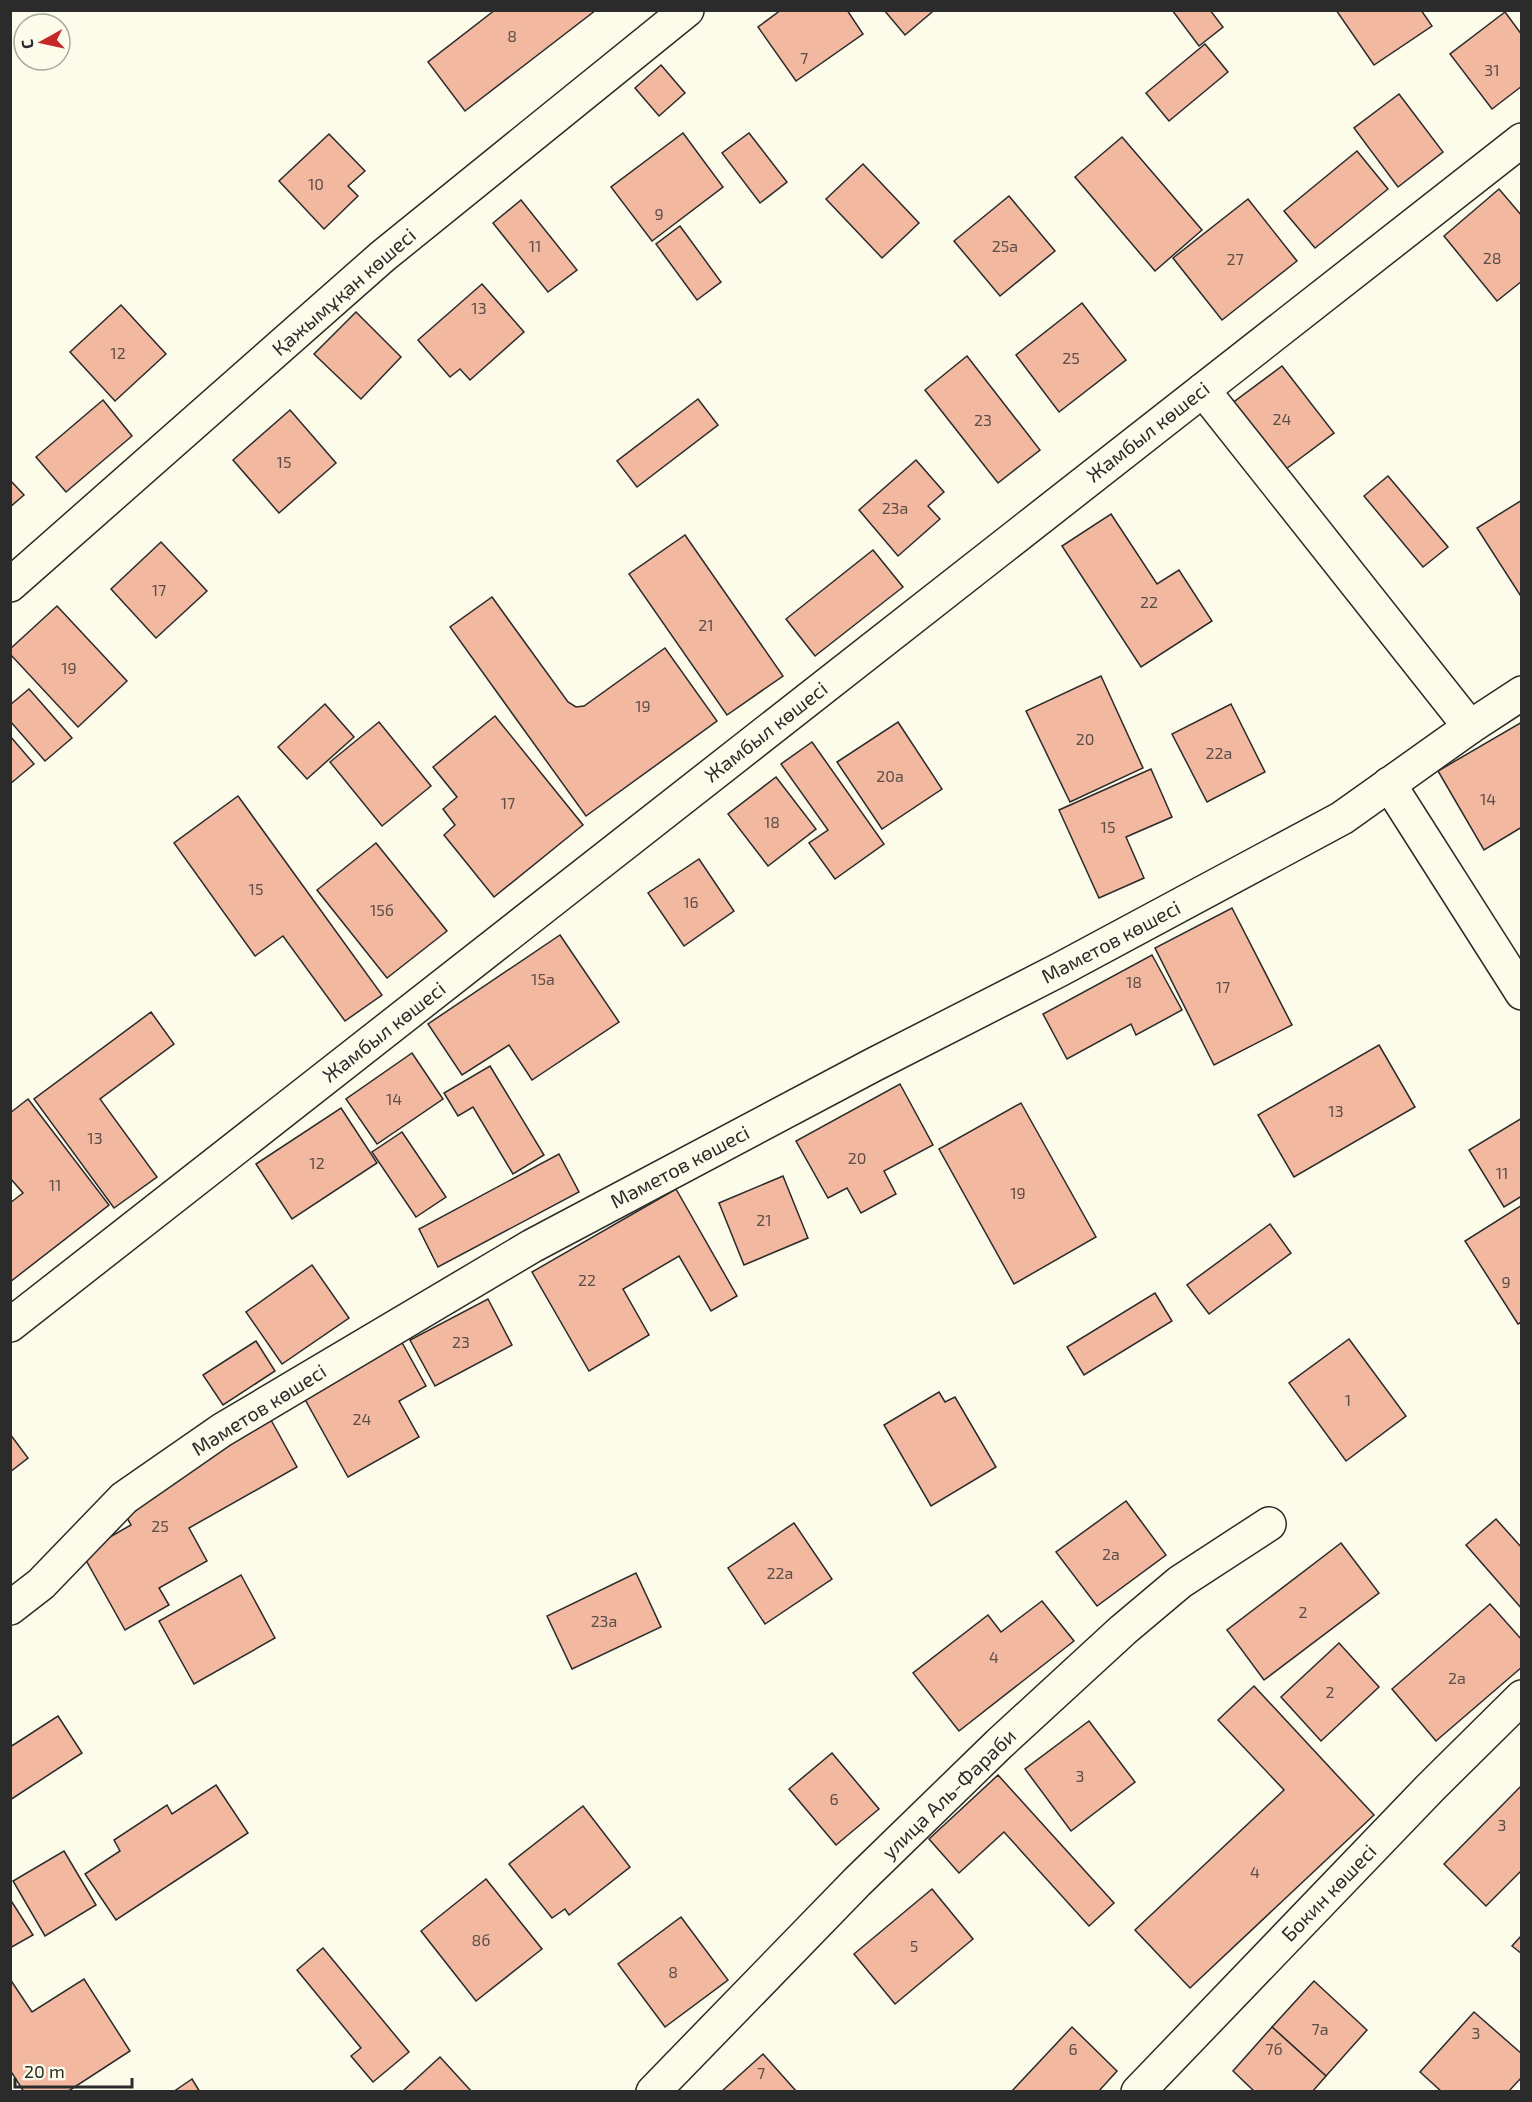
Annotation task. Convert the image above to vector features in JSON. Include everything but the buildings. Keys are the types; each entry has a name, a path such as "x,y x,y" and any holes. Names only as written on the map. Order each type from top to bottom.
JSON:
{"street":[{"name":"Қажымұқан көшесі","path":"10,585 383,256 687,10"},
{"name":"Жамбыл көшесі","path":"10,1325 1521,140"},
{"path":"1203,390 1470,727"},
{"name":"Мәметов көшесі","path":"10,1608 41,1584 124,1498 222,1430 532,1246 873,1065 1059,970 1342,818 1521,693"},
{"path":"1389,784 1521,993"},
{"name":"улица Аль-Фараби","path":"653,2091 857,1882 999,1744 1123,1630 1180,1582 1269,1524"},
{"name":"Бокин көшесі","path":"1138,2091 1430,1788 1521,1697"}]}
